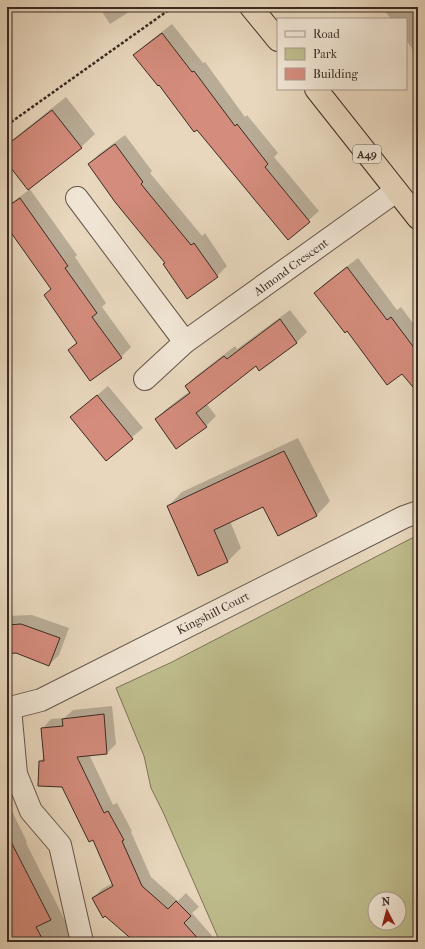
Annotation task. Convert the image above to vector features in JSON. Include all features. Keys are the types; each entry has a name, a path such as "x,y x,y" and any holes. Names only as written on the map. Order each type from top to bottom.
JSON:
{"highway":[{"path":"251,7 277,39"},
{"name":"A49","path":"317,90 418,218"}],"street":[{"name":"Almond Crescent","path":"145,379 185,342 396,191"},
{"path":"77,198 185,342"},
{"name":"Kingshill Court","path":"8,708 41,700 404,517 418,512"},
{"path":"8,708 16,774 31,811 60,845 82,942"}],"path":[{"path":"7,125 174,7"}],"green space":[{"path":"418,535 418,942 220,942 151,788 144,756 116,688 172,662"}],"building":[{"path":"162,33 192,72 194,71 235,126 237,124 268,164 265,167 310,222 288,240 197,130 194,132 159,85 158,86 133,55"},
{"path":"52,110 82,148 28,190 7,163 7,145"},
{"path":"115,144 143,182 141,184 191,245 194,243 218,277 187,299 163,264 165,263 115,202 88,164"},
{"path":"20,198 68,266 65,268 97,313 92,317 122,358 90,381 68,350 77,343 44,295 51,289 7,227 7,207"},
{"path":"347,267 387,320 391,317 418,353 418,393 402,374 387,385 347,331 345,333 314,293"},
{"path":"280,319 297,343 259,371 256,366 196,413 207,427 176,449 155,419 190,393 185,386 224,356 227,359"},
{"path":"97,395 133,439 106,461 70,417"},
{"path":"284,451 317,516 278,536 263,507 214,530 228,562 198,576 167,506"},
{"path":"21,624 60,638 49,666 16,653 7,654 7,625"},
{"path":"104,714 107,754 77,757 104,813 108,811 124,840 122,841 142,886 168,909 176,901 191,916 184,923 201,942 135,942 105,916 103,918 92,898 113,886 93,840 89,842 62,787 38,786 39,761 44,761 41,728 63,726 62,719"},
{"path":"7,834 51,920 36,927 44,942 7,942"}]}
